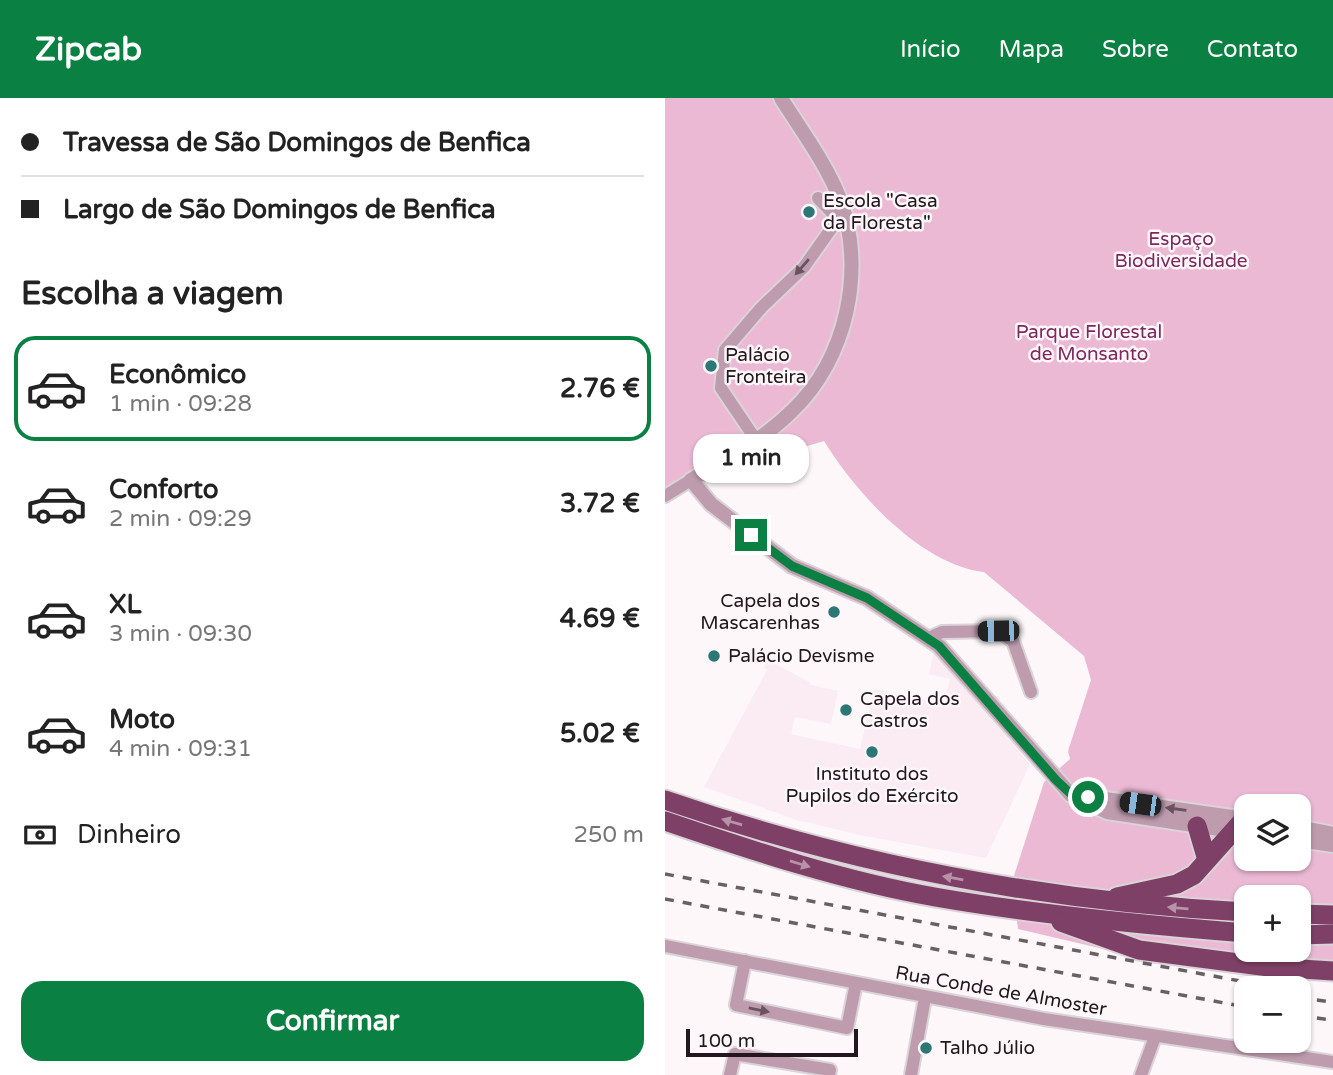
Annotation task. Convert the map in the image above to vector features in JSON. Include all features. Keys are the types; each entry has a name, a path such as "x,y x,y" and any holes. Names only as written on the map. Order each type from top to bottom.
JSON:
{"highway":[{"path":"665,800 839,853 939,875 1101,901 1234,911"},
{"path":"665,821 831,873 934,897 1030,911 1234,932"},
{"path":"1197,826 1207,860"},
{"path":"1101,901 1177,884 1194,875 1234,833"},
{"path":"1030,911 1139,950 1269,967 1333,971"},
{"path":"1311,914 1333,915"},
{"path":"1311,935 1333,934"}],"street":[{"path":"665,496 770,431 813,387 837,344 851,276 842,217 834,186 781,98"},
{"path":"818,198 842,217"},
{"path":"756,440 721,388 725,350 761,308 804,267 842,217"},
{"path":"691,480 711,504 792,566 867,598 939,646 1072,795 1107,811 1197,826 1234,825"},
{"path":"929,638 942,632 998,631 1013,641 1031,692"},
{"path":"1072,795 1234,824"},
{"path":"1311,829 1333,834"},
{"path":"1311,842 1333,845"},
{"name":"Rua Conde de Almoster","path":"665,946 925,998 1156,1037 1333,1062"},
{"path":"745,961 736,1006 847,1028 856,983"},
{"path":"911,1075 925,998"},
{"path":"1141,1075 1156,1037"},
{"path":"730,1075 735,1054 830,1070 829,1075"}],"shaded area":[{"name":"Instituto dos Pupilos do Exército","path":"934,652 1030,764 986,858 859,835 797,820 704,787 767,670 764,668 768,660 811,685 838,691 831,724 795,717 791,734 860,749 874,689 944,704 950,679 929,674"}],"green space":[{"name":"Parque Florestal de Monsanto","path":"665,98 1333,98 1333,977 1193,965 1108,950 1018,929 1012,882 1044,782 1070,759 1068,751 1091,680 1084,656 984,572 937,556 892,523 854,482 824,441 778,455 759,434 665,496"}],"railway":[{"path":"665,874 1234,980"},
{"path":"665,899 1234,1005"},
{"path":"1311,999 1333,1002"},
{"path":"1311,1017 1333,1020"}],"place":[{"name":"Escola \"Casa da Floresta\"","path":"809,212"},
{"name":"Palácio Fronteira","path":"711,366"},
{"name":"Capela dos Mascarenhas","path":"834,612"},
{"name":"Palácio Devisme","path":"714,656"},
{"name":"Capela dos Castros","path":"846,710"},
{"name":"Instituto dos Pupilos do Exército","path":"872,752"},
{"name":"Talho Júlio","path":"926,1048"}],"route":[{"path":"751,535 792,566 867,598 939,646 1056,780 1072,795 1088,797"}],"park label":[{"name":"Espaço Biodiversidade","path":"1181,250"}]}
